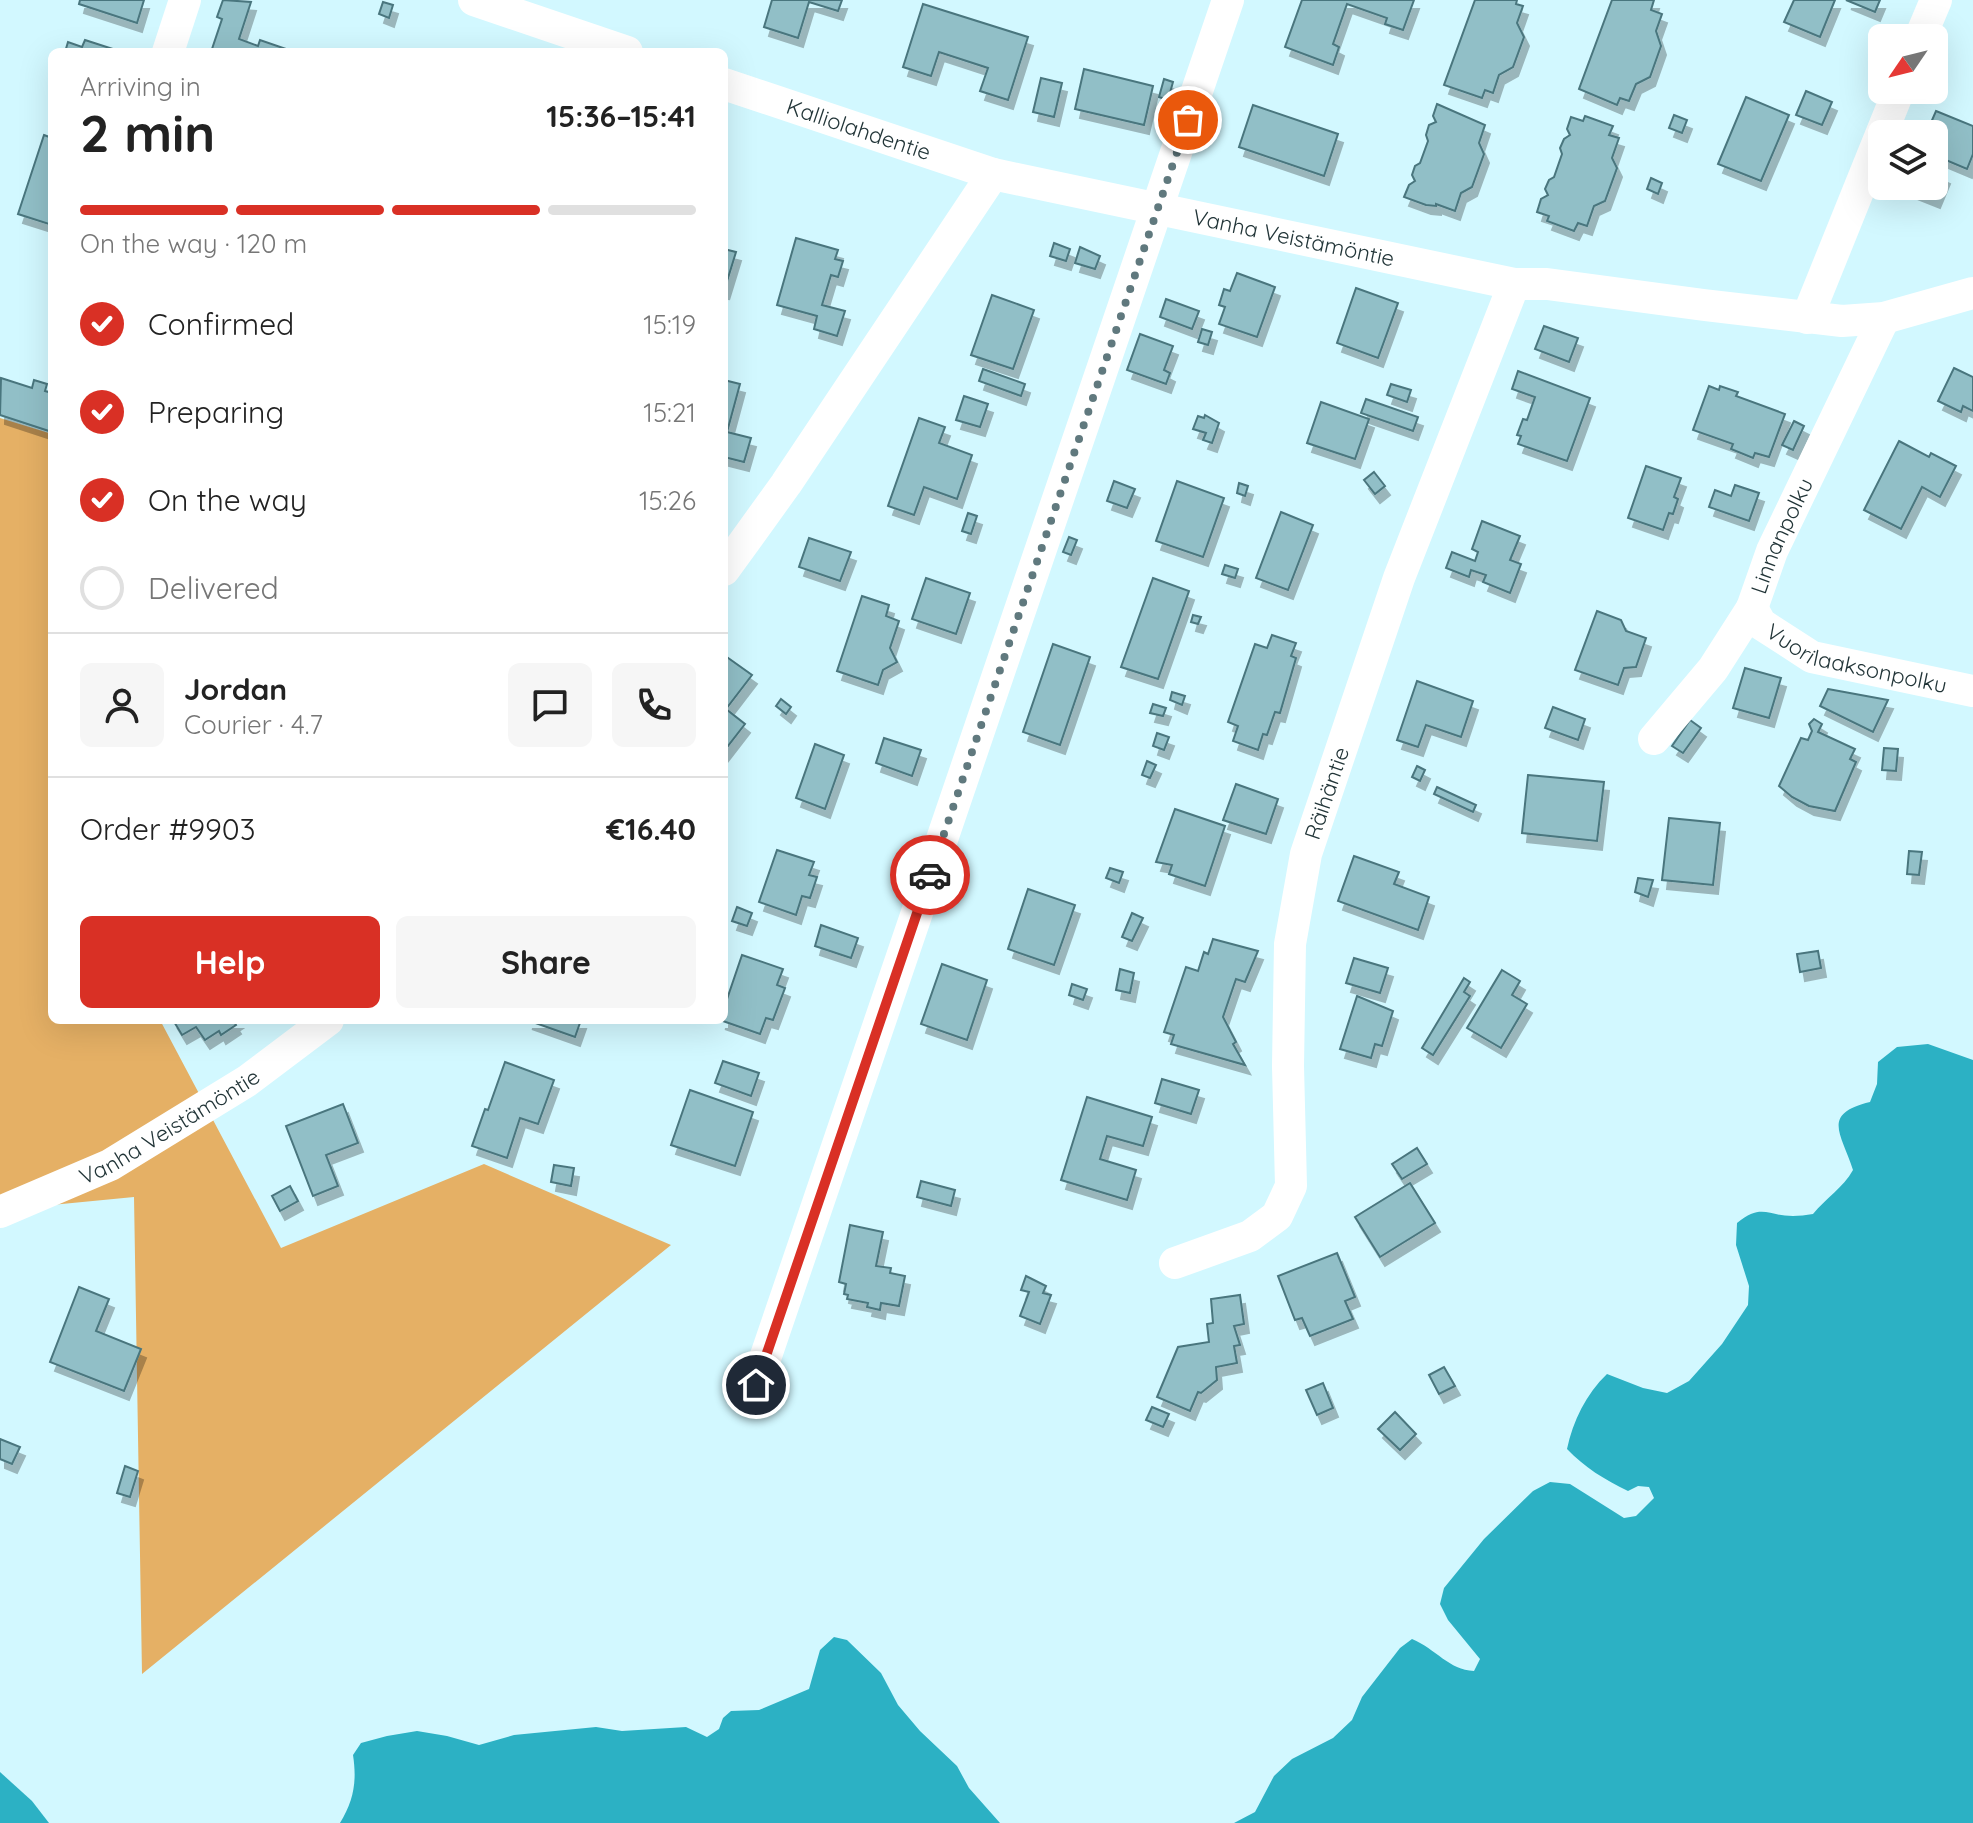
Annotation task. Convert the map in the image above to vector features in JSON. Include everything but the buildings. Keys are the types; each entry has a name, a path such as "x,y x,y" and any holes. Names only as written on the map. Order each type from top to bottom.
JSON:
{"street":[{"path":"169,48 185,0"},
{"path":"474,0 545,12 619,48"},
{"path":"756,1385 1228,0"},
{"path":"1926,24 1936,0"},
{"name":"Kalliolahdentie","path":"728,85 993,174"},
{"path":"1807,318 1893,104"},
{"path":"728,564 786,484 993,174"},
{"name":"Vanha Veistämöntie","path":"993,174 1514,284 1547,284 1842,321 1884,318 1973,293"},
{"name":"Räihäntie","path":"1175,1263 1250,1236 1277,1216 1291,1186 1288,1066 1290,944 1306,854 1399,578 1514,284"},
{"name":"Linnanpolku","path":"1654,739 1713,669 1752,608 1772,551 1884,318"},
{"name":"Vuorilaaksonpolku","path":"1752,608 1761,624 1812,657 1973,691"},
{"name":"Vanha Veistämöntie","path":"0,1212 110,1165 247,1081 323,1024"}],"shaded area":[{"path":"0,418 48,433 48,1024 162,1024 281,1248 484,1164 671,1245 142,1674 134,1197 0,1210"}],"water":[{"path":"1928,1044 1973,1060 1973,1823 1234,1823 1255,1812 1274,1776 1292,1759 1333,1738 1352,1720 1362,1697 1400,1648 1412,1639 1457,1667 1474,1671 1480,1659 1448,1620 1440,1604 1444,1588 1484,1539 1533,1491 1550,1482 1570,1484 1624,1518 1636,1516 1654,1498 1649,1487 1638,1486 1628,1491 1611,1482 1567,1449 1587,1399 1607,1374 1643,1388 1667,1393 1689,1381 1722,1344 1748,1305 1749,1286 1736,1245 1737,1223 1759,1212 1793,1216 1813,1214 1853,1170 1840,1135 1840,1119 1845,1112 1870,1102 1877,1084 1878,1062 1897,1047"},
{"path":"834,1637 847,1640 881,1673 898,1705 957,1766 969,1788 1000,1823 340,1823 353,1790 353,1755 361,1743 417,1731 479,1745 514,1735 596,1727 622,1731 686,1727 707,1737 719,1729 723,1718 731,1711 759,1710 809,1689 820,1650"},
{"path":"0,1772 32,1801 49,1823 0,1823"}],"way so far":[{"path":"930,875 1188,120"}],"route":[{"path":"756,1385 930,875"}]}
